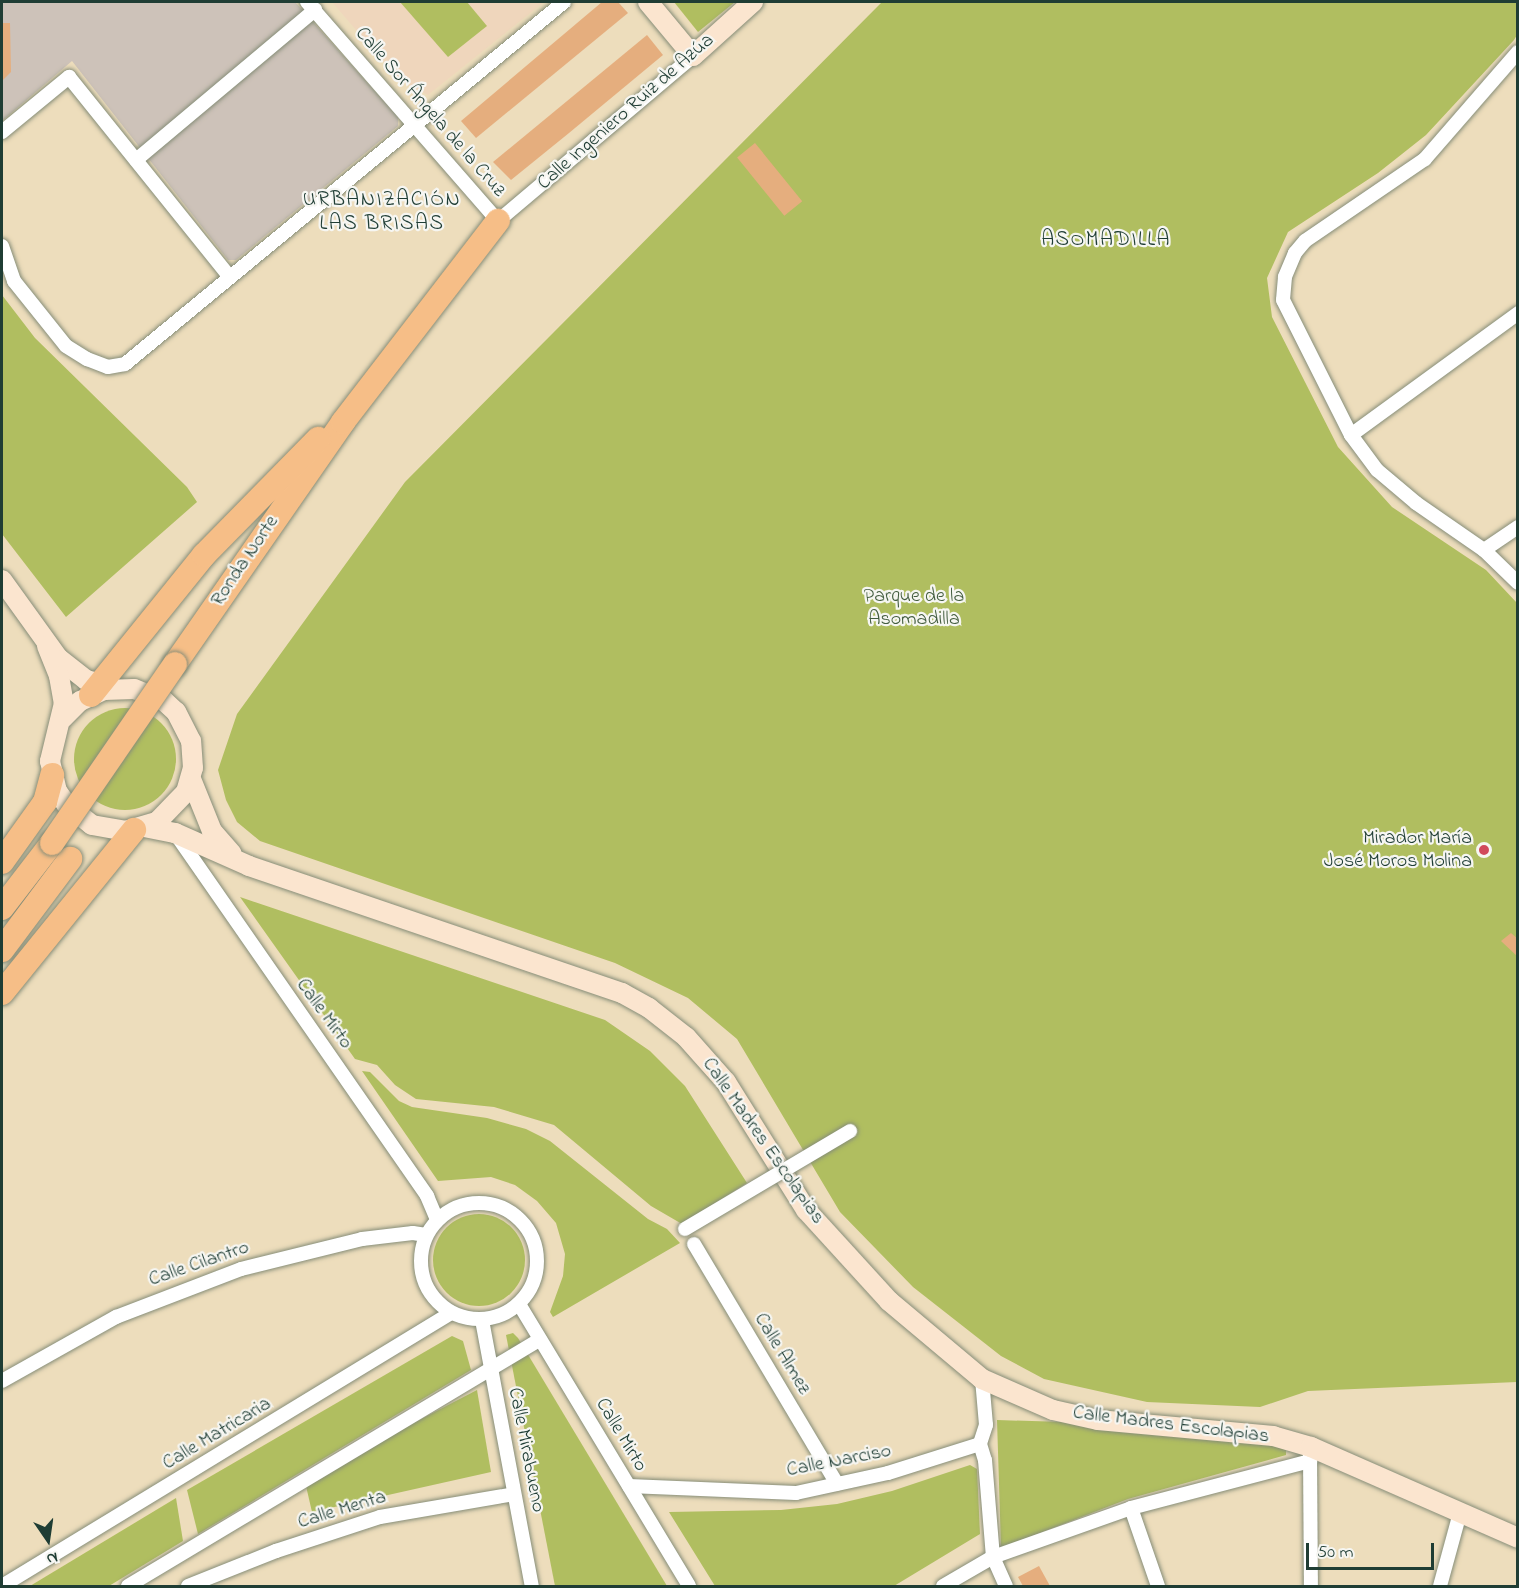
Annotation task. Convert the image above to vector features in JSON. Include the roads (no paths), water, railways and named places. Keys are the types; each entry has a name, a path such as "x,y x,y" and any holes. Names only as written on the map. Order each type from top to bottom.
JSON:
{"highway":[{"name":"Ronda Norte","path":"2,908 52,843 343,422 498,221"},
{"path":"103,689 204,555 308,446 343,422"},
{"path":"2,862 45,802 52,775"},
{"path":"2,993 139,828"},
{"path":"2,950 70,859"}],"street":[{"path":"2,246 14,281 54,332 87,359 108,367 139,356 230,277 564,2"},
{"path":"648,2 693,56"},
{"name":"Calle Ingeniero Ruiz de Azúa","path":"498,221 693,56 753,2"},
{"path":"136,160 311,6"},
{"name":"Calle Sor Ángela de la Cruz","path":"311,6 498,221"},
{"path":"1518,52 1425,159 1305,241 1295,253 1285,277 1283,300 1351,435 1377,470 1416,503 1484,550 1518,584"},
{"path":"2,132 69,77 230,277"},
{"path":"1351,435 1518,313"},
{"path":"1484,550 1518,527"},
{"path":"2,580 47,646 77,675 103,689 150,693 176,712 191,741 191,779 168,813 139,828 108,829 78,816 57,791 52,775 51,746 62,719 64,693 47,646"},
{"path":"62,719 103,689"},
{"name":"Calle Madres Escolapias","path":"191,779 219,842 249,866"},
{"name":"Calle Madres Escolapias","path":"139,828 175,833 249,866 622,993 650,1008 686,1037 726,1082 806,1210 889,1301 982,1379 1053,1410 1098,1420 1269,1434 1310,1454 1518,1538"},
{"name":"Calle Mirto","path":"175,833 427,1196 437,1220"},
{"path":"686,1229 850,1131"},
{"path":"483,1203 500,1206 527,1226 535,1241 537,1266 530,1291 519,1304 502,1315 482,1320 452,1313 437,1302 421,1270 426,1235 437,1220 450,1210 483,1203"},
{"name":"Calle Cilantro","path":"2,1381 116,1317 241,1269 362,1239 426,1235"},
{"name":"Calle Almez","path":"694,1244 837,1484"},
{"name":"Calle Mirto","path":"519,1304 689,1587"},
{"name":"Calle Matricaria","path":"2,1586 452,1313"},
{"name":"Calle Mirabueno","path":"482,1320 532,1587"},
{"path":"129,1587 490,1367 540,1339"},
{"path":"982,1379 986,1425 980,1444 986,1460 993,1557 1006,1587"},
{"name":"Calle Narciso","path":"629,1486 796,1493 888,1473 980,1444"},
{"path":"1310,1454 1310,1586"},
{"name":"Calle Madres Escolapias","path":"943,1587 993,1557 1131,1508 1310,1454"},
{"name":"Calle Menta","path":"188,1587 213,1581 380,1517 514,1494"},
{"path":"1131,1508 1158,1587"},
{"path":"1440,1587 1460,1513"}],"place":[{"name":"Mirador María José Moros Molina","path":"1484,850"}],"district":[{"name":"URBANIZACIÓN LAS BRISAS","path":"382,212"},
{"name":"ASOMADILLA","path":"1106,240"}],"park label":[{"name":"Parque de la Asomadilla","path":"914,608"}]}
